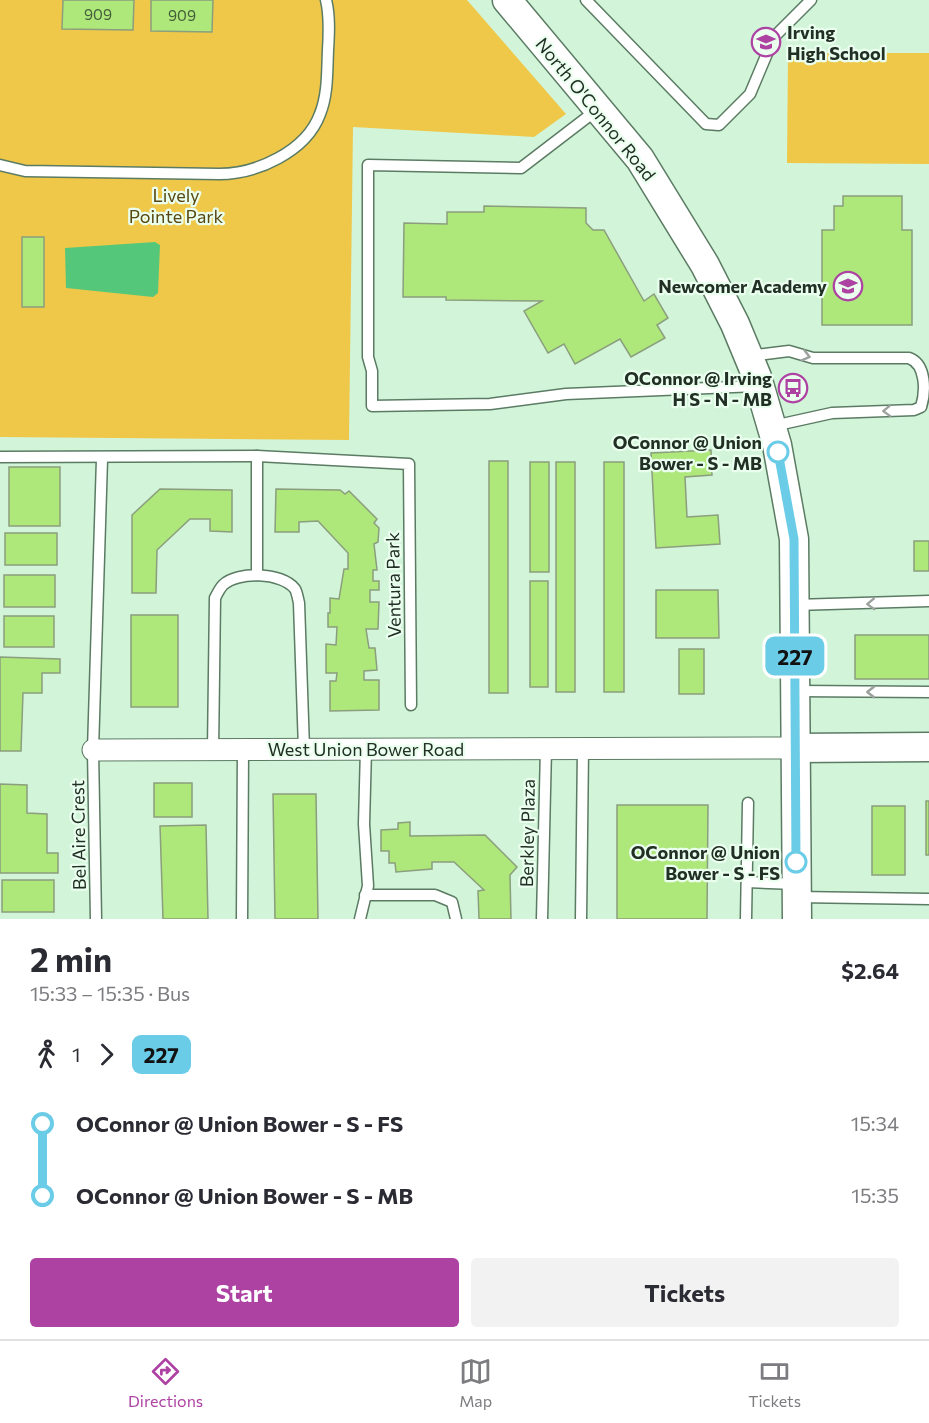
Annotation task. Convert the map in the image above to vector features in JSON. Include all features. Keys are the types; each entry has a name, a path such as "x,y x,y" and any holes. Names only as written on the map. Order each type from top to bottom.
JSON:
{"main road":[{"name":"North O'Connor Road","path":"507,0 640,159 682,224 735,324 759,386 787,492 794,539 796,900"},
{"name":"West Union Bower Road","path":"795,748 929,747"}],"street":[{"name":"West Union Bower Road","path":"93,750 795,748"}],"lane":[{"path":"585,0 706,124 719,125 750,94 774,37 811,0"},
{"path":"0,165 25,171 219,174 236,174 258,168 282,156 305,137 320,115 327,86 330,1"},
{"path":"598,109 521,168 368,165 368,357 372,371 372,406 490,405 566,394 759,386"},
{"path":"748,356 789,351 813,358 909,358 917,361 922,368 923,399 921,407 914,410 832,413 771,427"},
{"path":"0,458 257,456 257,575"},
{"name":"Ventura Park","path":"257,456 409,464 411,705"},
{"path":"93,750 102,459"},
{"path":"213,750 215,598 223,585 234,579 257,575 282,580 295,589 299,603 304,749"},
{"path":"795,604 929,601"},
{"path":"795,691 929,692"},
{"name":"Berkley Plaza","path":"542,919 546,748"},
{"path":"581,919 583,748"},
{"path":"242,919 243,749"},
{"path":"360,919 368,886 364,824 366,749"},
{"name":"Bel Aire Crest","path":"93,750 96,919"},
{"path":"746,919 748,803"},
{"path":"747,882 796,900 929,899"},
{"path":"365,895 435,895 452,902 456,919"}],"green space":[{"name":"Lively Pointe Park","path":"0,0 467,0 566,114 534,137 353,127 349,440 0,437"},
{"path":"788,53 929,53 929,164 787,163"}],"shaded area":[{"path":"155,242 160,245 158,293 153,297 66,288 65,248"}],"building":[{"path":"63,0 134,0 133,30 62,29"},
{"path":"151,0 213,0 212,32 151,31"},
{"path":"843,196 902,196 902,230 912,230 912,325 822,325 822,230 834,230 834,206 843,206"},
{"path":"484,206 586,208 586,223 593,230 604,230 644,301 654,294 668,318 657,325 665,338 631,357 620,339 575,364 564,344 548,353 524,311 542,301 403,297 404,223 447,224 447,212 484,212"},
{"path":"22,237 44,237 44,307 22,307"},
{"path":"711,450 712,475 685,477 687,517 718,515 720,544 656,548 651,453"},
{"path":"489,461 508,461 508,693 489,693"},
{"path":"530,462 549,462 549,572 530,572"},
{"path":"556,462 575,462 575,692 556,692"},
{"path":"604,462 624,462 624,692 604,692"},
{"path":"9,467 60,467 60,526 9,526"},
{"path":"160,489 232,490 232,532 210,531 210,519 190,519 157,550 156,593 132,593 132,515"},
{"path":"276,489 340,490 345,494 349,491 377,519 374,523 379,528 378,542 374,544 377,570 373,570 373,581 379,581 379,590 370,590 370,602 379,602 378,629 366,629 369,648 375,648 377,670 364,671 364,680 379,680 379,710 330,711 330,681 336,681 337,673 326,673 326,644 336,645 337,627 328,627 328,613 330,613 330,598 339,599 344,569 348,569 348,553 318,521 299,522 299,532 275,532"},
{"path":"5,533 57,533 57,565 5,565"},
{"path":"914,541 929,541 929,571 914,571"},
{"path":"4,575 55,575 55,607 4,607"},
{"path":"530,581 548,581 548,687 530,687"},
{"path":"656,590 718,590 719,638 656,638"},
{"path":"131,615 178,615 178,707 131,707"},
{"path":"4,616 54,616 54,647 4,647"},
{"path":"855,635 929,635 929,679 855,679"},
{"path":"679,649 704,649 704,694 679,694"},
{"path":"0,657 60,659 60,673 42,673 42,693 23,693 21,751 0,751"},
{"path":"154,783 192,783 192,817 154,817"},
{"path":"0,784 27,785 27,813 47,814 47,853 58,853 58,873 0,873"},
{"path":"273,794 316,794 318,919 275,919"},
{"path":"926,801 929,801 929,855 926,855"},
{"path":"617,805 708,805 707,919 617,919"},
{"path":"872,806 905,806 905,875 872,875"},
{"path":"410,822 410,836 485,835 517,867 510,875 511,919 479,919 478,891 484,890 454,862 432,862 432,869 396,872 395,863 389,863 389,851 381,851 381,830 398,829 398,823"},
{"path":"206,825 208,919 163,919 160,826"},
{"path":"2,880 54,880 54,912 2,912"}],"bus line":[{"name":"227","path":"778,452 794,539 796,862"}],"place":[{"name":"Irving High School","path":"766,42"},
{"name":"Newcomer Academy","path":"848,286"},
{"name":"OConnor @ Irving H S - N - MB","path":"793,388"},
{"name":"OConnor @ Union Bower - S - MB","path":"778,452"},
{"name":"OConnor @ Union Bower - S - FS","path":"796,862"}]}
